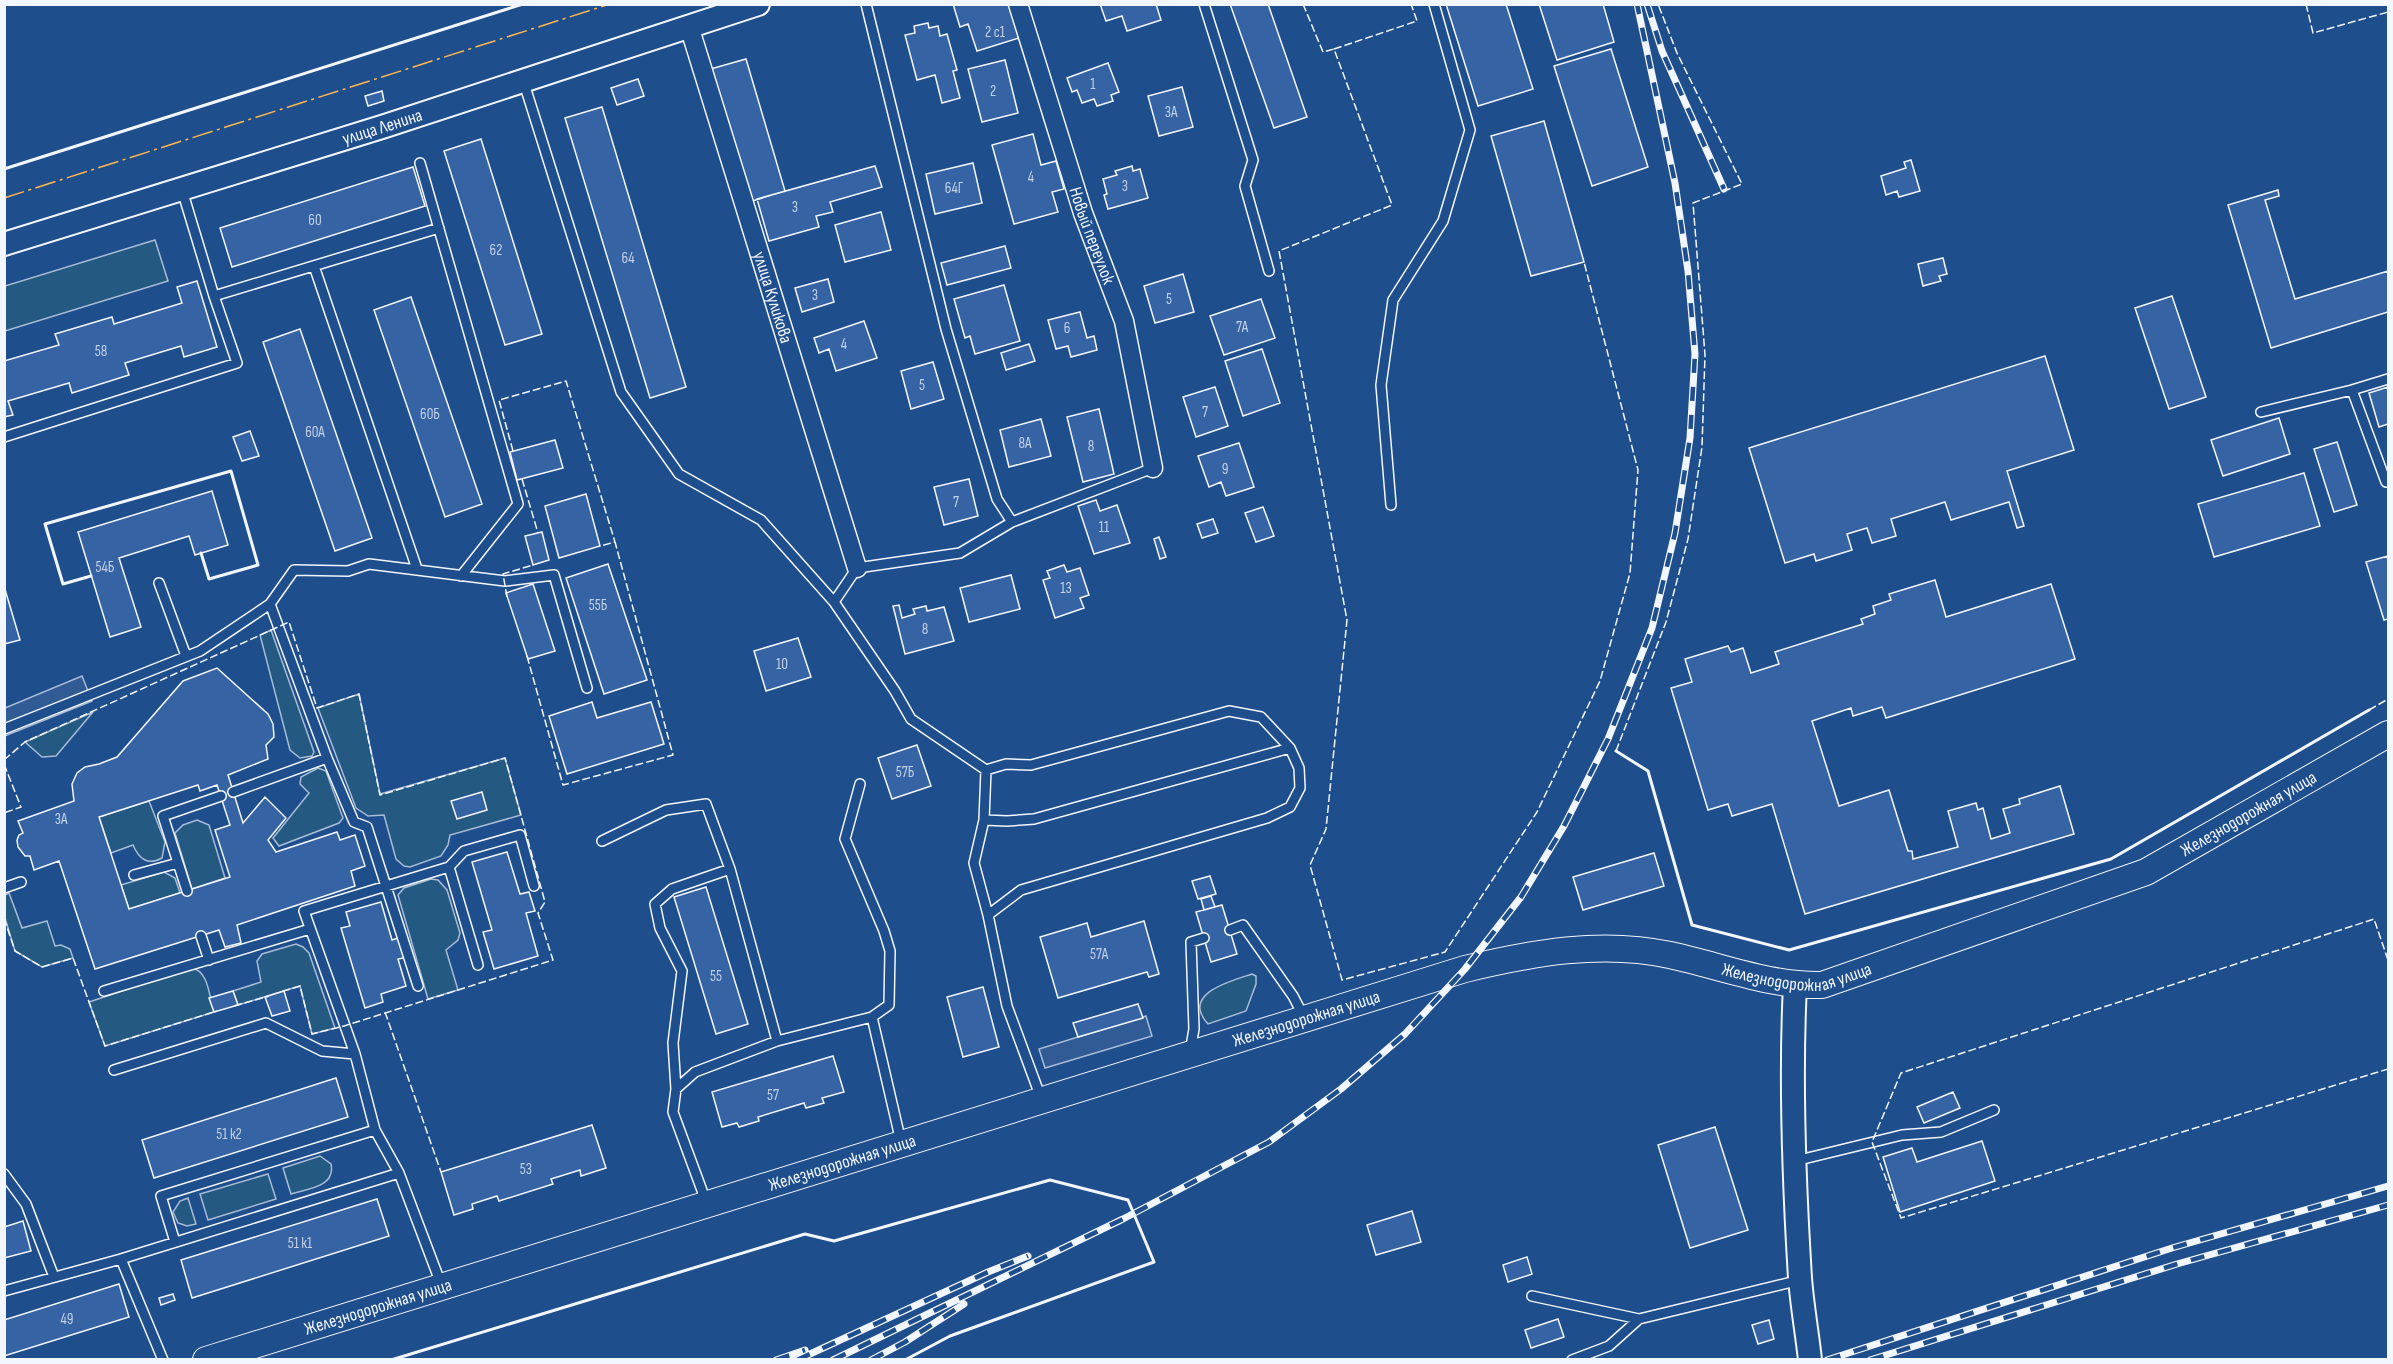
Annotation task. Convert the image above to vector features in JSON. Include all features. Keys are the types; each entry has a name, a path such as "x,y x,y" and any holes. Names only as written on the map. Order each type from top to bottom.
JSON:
{"main road":[{"name":"Железнодорожная улица","path":"206,1359 1465,969 1523,955 1571,949 1616,948 1668,954 1795,986 1822,986 2146,872 2388,734"}],"street":[{"name":"улица Ленина","path":"4,243 182,189 758,4"},
{"name":"Новый переулок","path":"1018,4 1083,213 1124,321 1153,468"},
{"name":"улица Куликова","path":"689,26 857,568"},
{"path":"1795,986 1792,1041 1795,1161 1800,1280 1810,1359"}],"lane":[{"path":"866,4 946,329 997,499 1012,522"},
{"path":"1204,4 1253,160 1245,186 1269,271"},
{"path":"1391,505 1381,385 1393,300 1443,221 1470,130 1434,4"},
{"path":"523,80 621,392 679,474 761,520 834,602 895,691 911,719 986,770"},
{"path":"420,162 518,504 461,576"},
{"path":"4,437 237,363 182,189"},
{"path":"214,296 439,228"},
{"path":"314,266 417,568"},
{"path":"2261,412 2388,379"},
{"path":"2352,390 2386,482 2388,482"},
{"path":"834,602 857,568 960,553 1012,522 1153,468"},
{"path":"4,729 200,651 270,604 294,570 348,572 369,564 417,568 505,581 554,575 587,688"},
{"path":"159,584 186,656"},
{"path":"270,604 327,758 354,822 367,827 418,986"},
{"path":"986,770 1006,764 1031,765 1229,711 1261,717 1290,748 1299,768 1300,788 1290,807 1267,818 1021,890 988,915"},
{"path":"984,820 1034,819 1290,748"},
{"path":"233,792 327,758"},
{"path":"986,770 984,820 974,863 988,915 1007,1006 1041,1101"},
{"path":"676,1089 695,1072 777,1041 872,1017 889,1005 890,951 846,839 860,784"},
{"path":"187,891 163,816 220,796"},
{"path":"602,841 666,810 706,804 730,869 777,1041"},
{"path":"441,1286 399,1173 375,1130 355,1054 304,911 449,867 464,851 520,834 534,886"},
{"path":"134,875 178,862"},
{"path":"449,867 478,965"},
{"path":"707,1204 673,1112 676,1089 673,1043 682,971 660,928 655,904 672,889 730,869"},
{"path":"4,888 21,882"},
{"path":"1230,930 1243,926 1293,996 1305,1019"},
{"path":"104,991 310,929"},
{"path":"201,936 209,960"},
{"path":"1189,1055 1194,1029 1191,942 1204,938"},
{"path":"872,1017 902,1144"},
{"path":"114,1070 266,1023 322,1051 355,1054"},
{"path":"1795,1161 1902,1135 1941,1132 1994,1110"},
{"path":"175,1242 161,1196 375,1130"},
{"path":"4,1291 121,1259 399,1173"},
{"path":"4,1174 26,1204 54,1277"},
{"path":"121,1259 162,1359"},
{"path":"1532,1296 1639,1319 1800,1280"},
{"path":"1572,1359 1608,1346 1639,1319"}],"shaded area":[{"path":"155,240 168,281 5,331 5,286"},
{"path":"271,630 314,752 312,756 300,758 290,750 260,635"},
{"path":"82,676 92,701 5,736 5,708"},
{"path":"359,694 380,794 505,758 521,815 450,835 448,845 441,856 410,867 404,866 396,859 384,815 368,816 356,808 318,708"},
{"path":"93,712 56,756 42,757 25,742"},
{"path":"318,768 326,771 343,818 339,823 279,846 273,838 309,793 300,784 301,777"},
{"path":"149,801 165,842 162,858 152,861 144,860 133,845 111,853 99,817"},
{"path":"197,820 209,825 225,878 192,889 175,833 183,825"},
{"path":"164,872 175,878 180,893 129,909 121,885"},
{"path":"431,879 438,880 447,890 460,933 458,940 446,950 458,990 428,999 398,895 404,888"},
{"path":"9,893 22,928 47,921 55,946 61,945 70,949 73,958 42,967 15,951 5,918 5,895"},
{"path":"296,944 309,953 335,1028 312,1034 300,986 238,1005 233,991 261,982 257,961 262,954"},
{"path":"191,968 197,970 205,979 214,1012 105,1046 89,1002"},
{"path":"1252,974 1256,976 1256,984 1246,1011 1208,1024 1201,1013 1200,1004 1204,996 1222,985"},
{"path":"1146,1016 1152,1036 1045,1068 1039,1049"},
{"path":"320,1156 331,1164 329,1178 319,1186 291,1194 283,1168"},
{"path":"268,1174 276,1199 208,1220 200,1194"},
{"path":"188,1198 196,1224 187,1226 178,1223 173,1212 180,1201"}],"building":[{"path":"953,4 1012,4 1022,37 977,51 968,24 960,27"},
{"path":"1100,4 1156,4 1161,20 1127,31 1122,16 1106,21"},
{"path":"1230,4 1268,4 1307,117 1274,128"},
{"path":"1446,4 1506,4 1533,89 1478,106"},
{"path":"1539,4 1603,4 1614,42 1557,60"},
{"path":"928,23 929,28 938,26 940,36 947,34 957,70 953,71 960,98 942,103 935,75 917,80 905,35 915,33 914,26"},
{"path":"1611,49 1648,167 1592,186 1554,66"},
{"path":"746,59 785,191 746,203 707,70"},
{"path":"1005,60 1018,113 982,122 968,69"},
{"path":"1108,63 1119,92 1111,95 1113,101 1097,106 1094,99 1082,103 1077,90 1072,92 1067,78"},
{"path":"638,79 644,96 617,105 611,88"},
{"path":"1182,87 1193,127 1159,136 1148,96"},
{"path":"382,91 384,101 368,106 365,96"},
{"path":"602,107 686,387 650,398 565,118"},
{"path":"1544,121 1584,262 1531,276 1491,136"},
{"path":"1033,134 1041,165 1056,161 1064,189 1052,192 1058,212 1014,224 992,145"},
{"path":"481,139 542,334 505,345 444,151"},
{"path":"1911,160 1920,191 1899,197 1897,191 1886,195 1881,176 1906,168 1904,162"},
{"path":"973,163 982,203 935,214 926,174"},
{"path":"875,166 882,187 830,202 833,212 816,216 819,227 769,241 757,199"},
{"path":"1132,166 1133,171 1140,169 1148,198 1108,209 1103,179 1117,175 1115,171"},
{"path":"413,167 425,206 232,267 220,228"},
{"path":"2278,190 2279,196 2265,200 2295,299 2388,271 2388,312 2271,348 2228,205"},
{"path":"881,212 891,250 845,262 835,225"},
{"path":"1005,246 1011,268 947,285 941,263"},
{"path":"1943,258 1947,274 1939,276 1941,281 1923,286 1918,264"},
{"path":"1183,274 1194,312 1155,323 1144,286"},
{"path":"828,279 834,302 802,312 795,288"},
{"path":"197,281 217,347 184,357 181,346 125,363 129,375 72,393 69,383 8,401 13,415 4,417 4,361 59,345 55,334 112,317 114,324 182,303 177,287"},
{"path":"1004,285 1020,341 975,354 970,336 965,338 954,299"},
{"path":"2172,296 2206,397 2169,409 2135,308"},
{"path":"411,297 482,504 445,517 374,310"},
{"path":"1261,299 1275,338 1224,355 1210,316"},
{"path":"1080,312 1087,338 1094,336 1097,350 1071,357 1068,346 1056,349 1048,320"},
{"path":"864,321 877,358 836,371 829,349 819,353 814,338"},
{"path":"300,329 372,538 335,551 263,342"},
{"path":"1029,344 1035,361 1006,370 1001,353"},
{"path":"1262,349 1280,403 1243,416 1225,361"},
{"path":"2045,356 2074,450 2007,471 2024,526 2017,528 2009,502 1951,520 1945,502 1891,519 1896,536 1872,543 1867,528 1847,534 1852,550 1816,561 1814,554 1785,563 1749,448"},
{"path":"933,362 944,399 911,409 901,371"},
{"path":"1215,387 1228,426 1196,437 1183,397"},
{"path":"2388,387 2388,424 2379,427 2369,393"},
{"path":"1099,409 1114,474 1083,482 1067,417"},
{"path":"2279,418 2290,454 2223,476 2211,440"},
{"path":"1041,419 1051,456 1009,467 1000,430"},
{"path":"250,431 259,456 242,461 233,437"},
{"path":"555,440 563,468 517,480 510,452"},
{"path":"2337,442 2357,505 2334,512 2314,449"},
{"path":"1239,443 1254,487 1226,496 1221,482 1209,487 1198,456"},
{"path":"2304,473 2320,526 2214,557 2198,504"},
{"path":"969,479 978,516 944,525 934,487"},
{"path":"212,491 228,545 195,555 189,536 119,558 141,627 110,637 78,532"},
{"path":"586,494 600,546 559,558 545,506"},
{"path":"1096,500 1100,511 1117,505 1130,543 1094,554 1078,506"},
{"path":"1263,507 1274,536 1256,542 1245,513"},
{"path":"1213,519 1218,533 1202,538 1197,524"},
{"path":"542,532 549,560 533,565 525,536"},
{"path":"1159,537 1166,557 1160,559 1154,539"},
{"path":"2388,556 2388,619 2384,620 2366,562"},
{"path":"608,564 647,680 604,694 566,578"},
{"path":"1064,565 1067,572 1080,568 1089,595 1080,598 1084,608 1055,618 1043,580 1050,578 1047,571"},
{"path":"1011,575 1020,609 969,622 960,588"},
{"path":"1935,580 1946,617 2051,584 2075,659 1886,718 1882,707 1853,716 1851,708 1812,721 1839,806 1889,790 1908,851 1912,851 1913,859 1958,847 1948,811 1976,803 1978,810 1983,808 1991,839 2010,833 2003,809 2020,804 2019,799 2060,786 2074,834 1805,914 1772,804 1732,816 1728,804 1708,810 1671,688 1692,682 1685,659 1728,646 1731,652 1743,648 1751,673 1779,664 1775,652 1863,624 1861,619 1875,614 1873,606 1891,600 1889,594"},
{"path":"533,584 555,651 528,659 506,593"},
{"path":"4,586 20,640 4,644"},
{"path":"899,605 902,618 915,614 913,609 926,606 927,611 944,607 954,641 905,654 893,606"},
{"path":"798,638 811,677 766,691 754,651"},
{"path":"217,668 268,714 273,724 274,737 266,745 268,759 228,775 243,823 265,797 286,818 268,840 276,852 337,832 340,840 355,835 365,866 351,871 355,886 237,925 241,943 225,947 219,930 95,969 59,861 34,870 30,856 25,856 18,847 17,840 23,833 18,821 74,801 72,784 77,773 85,767 117,757 183,681","holes":["198,785 200,791 217,785 230,825 215,830 230,877 129,909 99,817"]},
{"path":"592,702 597,718 651,702 664,744 567,774 549,716"},
{"path":"917,745 931,786 892,799 878,758"},
{"path":"482,792 487,810 457,819 451,801"},
{"path":"507,852 520,894 529,892 535,911 526,913 538,956 494,969 483,932 492,930 472,862"},
{"path":"1654,853 1664,886 1583,910 1573,877"},
{"path":"1210,876 1216,894 1198,899 1192,881"},
{"path":"706,887 748,1024 716,1034 674,897"},
{"path":"1211,896 1215,907 1204,910 1201,899"},
{"path":"381,902 392,940 398,938 404,958 398,959 406,986 381,994 383,1002 365,1008 341,928 350,926 346,912"},
{"path":"1222,905 1237,954 1211,962 1196,912"},
{"path":"1144,921 1159,974 1149,977 1147,972 1058,998 1040,937 1087,923 1091,937"},
{"path":"983,987 999,1047 963,1057 947,997"},
{"path":"233,991 238,1005 214,1012 209,998"},
{"path":"284,991 290,1011 272,1016 265,997"},
{"path":"1138,1004 1143,1018 1078,1037 1073,1023"},
{"path":"833,1056 844,1092 822,1098 824,1103 806,1108 804,1103 758,1117 759,1121 739,1127 737,1123 722,1127 712,1092"},
{"path":"336,1078 348,1117 154,1178 142,1140"},
{"path":"1953,1092 1960,1108 1924,1123 1917,1107"},
{"path":"592,1125 606,1168 581,1176 580,1170 551,1179 553,1184 499,1201 497,1196 472,1204 473,1209 454,1215 441,1172"},
{"path":"1715,1127 1748,1230 1690,1248 1658,1145"},
{"path":"1982,1141 1995,1181 1900,1212 1883,1157 1912,1148 1917,1162"},
{"path":"377,1199 389,1236 192,1298 181,1260"},
{"path":"1412,1211 1421,1242 1376,1255 1367,1225"},
{"path":"23,1221 31,1251 4,1258 4,1227"},
{"path":"1527,1257 1532,1274 1508,1282 1503,1265"},
{"path":"119,1284 129,1317 4,1356 4,1320"},
{"path":"173,1294 175,1300 161,1305 159,1298"},
{"path":"1558,1319 1564,1337 1531,1348 1525,1330"},
{"path":"1769,1320 1774,1339 1758,1344 1752,1325"}],"railway":[{"path":"833,1360 1123,1219 1269,1142 1341,1089 1405,1034 1465,969 1521,897 1564,826 1608,739 1652,628 1675,533 1690,438 1695,354 1688,271 1675,183 1637,4"},
{"path":"1647,4 1662,51 1724,189"},
{"path":"1827,1360 2172,1248 2388,1186"},
{"path":"1870,1360 2177,1264 2388,1205"},
{"path":"797,1360 988,1272 1028,1256"},
{"path":"871,1360 905,1342 964,1304"},
{"path":"776,1360 805,1350"}],"fence":[{"path":"1303,4 1323,52 1334,49 1392,205 1279,251 1347,620 1326,829 1310,865 1342,980 1445,952 1537,812 1600,681 1630,573 1638,470 1584,262"},
{"path":"1334,49 1417,21 1411,4"},
{"path":"1616,751 1666,622 1688,539 1702,447 1705,355 1693,203 1742,184 1677,53 1658,4"},
{"path":"2306,4 2313,33 2388,12"},
{"path":"513,451 499,400 566,381 615,542"},
{"path":"522,479 538,533"},
{"path":"527,656 563,785 673,755 615,542 600,546"},
{"path":"507,597 503,574 533,565"},
{"path":"4,760 25,742 289,622 317,708 359,694 380,795 505,758 545,902 538,913 553,960 312,1034 300,986 280,992"},
{"path":"2369,710 2388,699"},
{"path":"4,764 21,807 4,813"},
{"path":"4,918 15,951 42,967 73,958 105,1046 217,1011"},
{"path":"2388,960 2374,919 1901,1073 1872,1142 1901,1218 2388,1069"},
{"path":"234,1006 269,996"},
{"path":"385,1012 441,1172"}],"wall":[{"path":"4,169 523,4"},
{"path":"91,576 63,584 45,524 231,471 258,565 209,579 201,553"},
{"path":"1616,751 1648,771 1692,925 1789,950 2111,859 2369,710"},
{"path":"391,1360 805,1234 834,1241 1050,1180 1128,1200 1154,1262 950,1336 905,1360"}],"power":[{"path":"4,198 610,4"}]}
